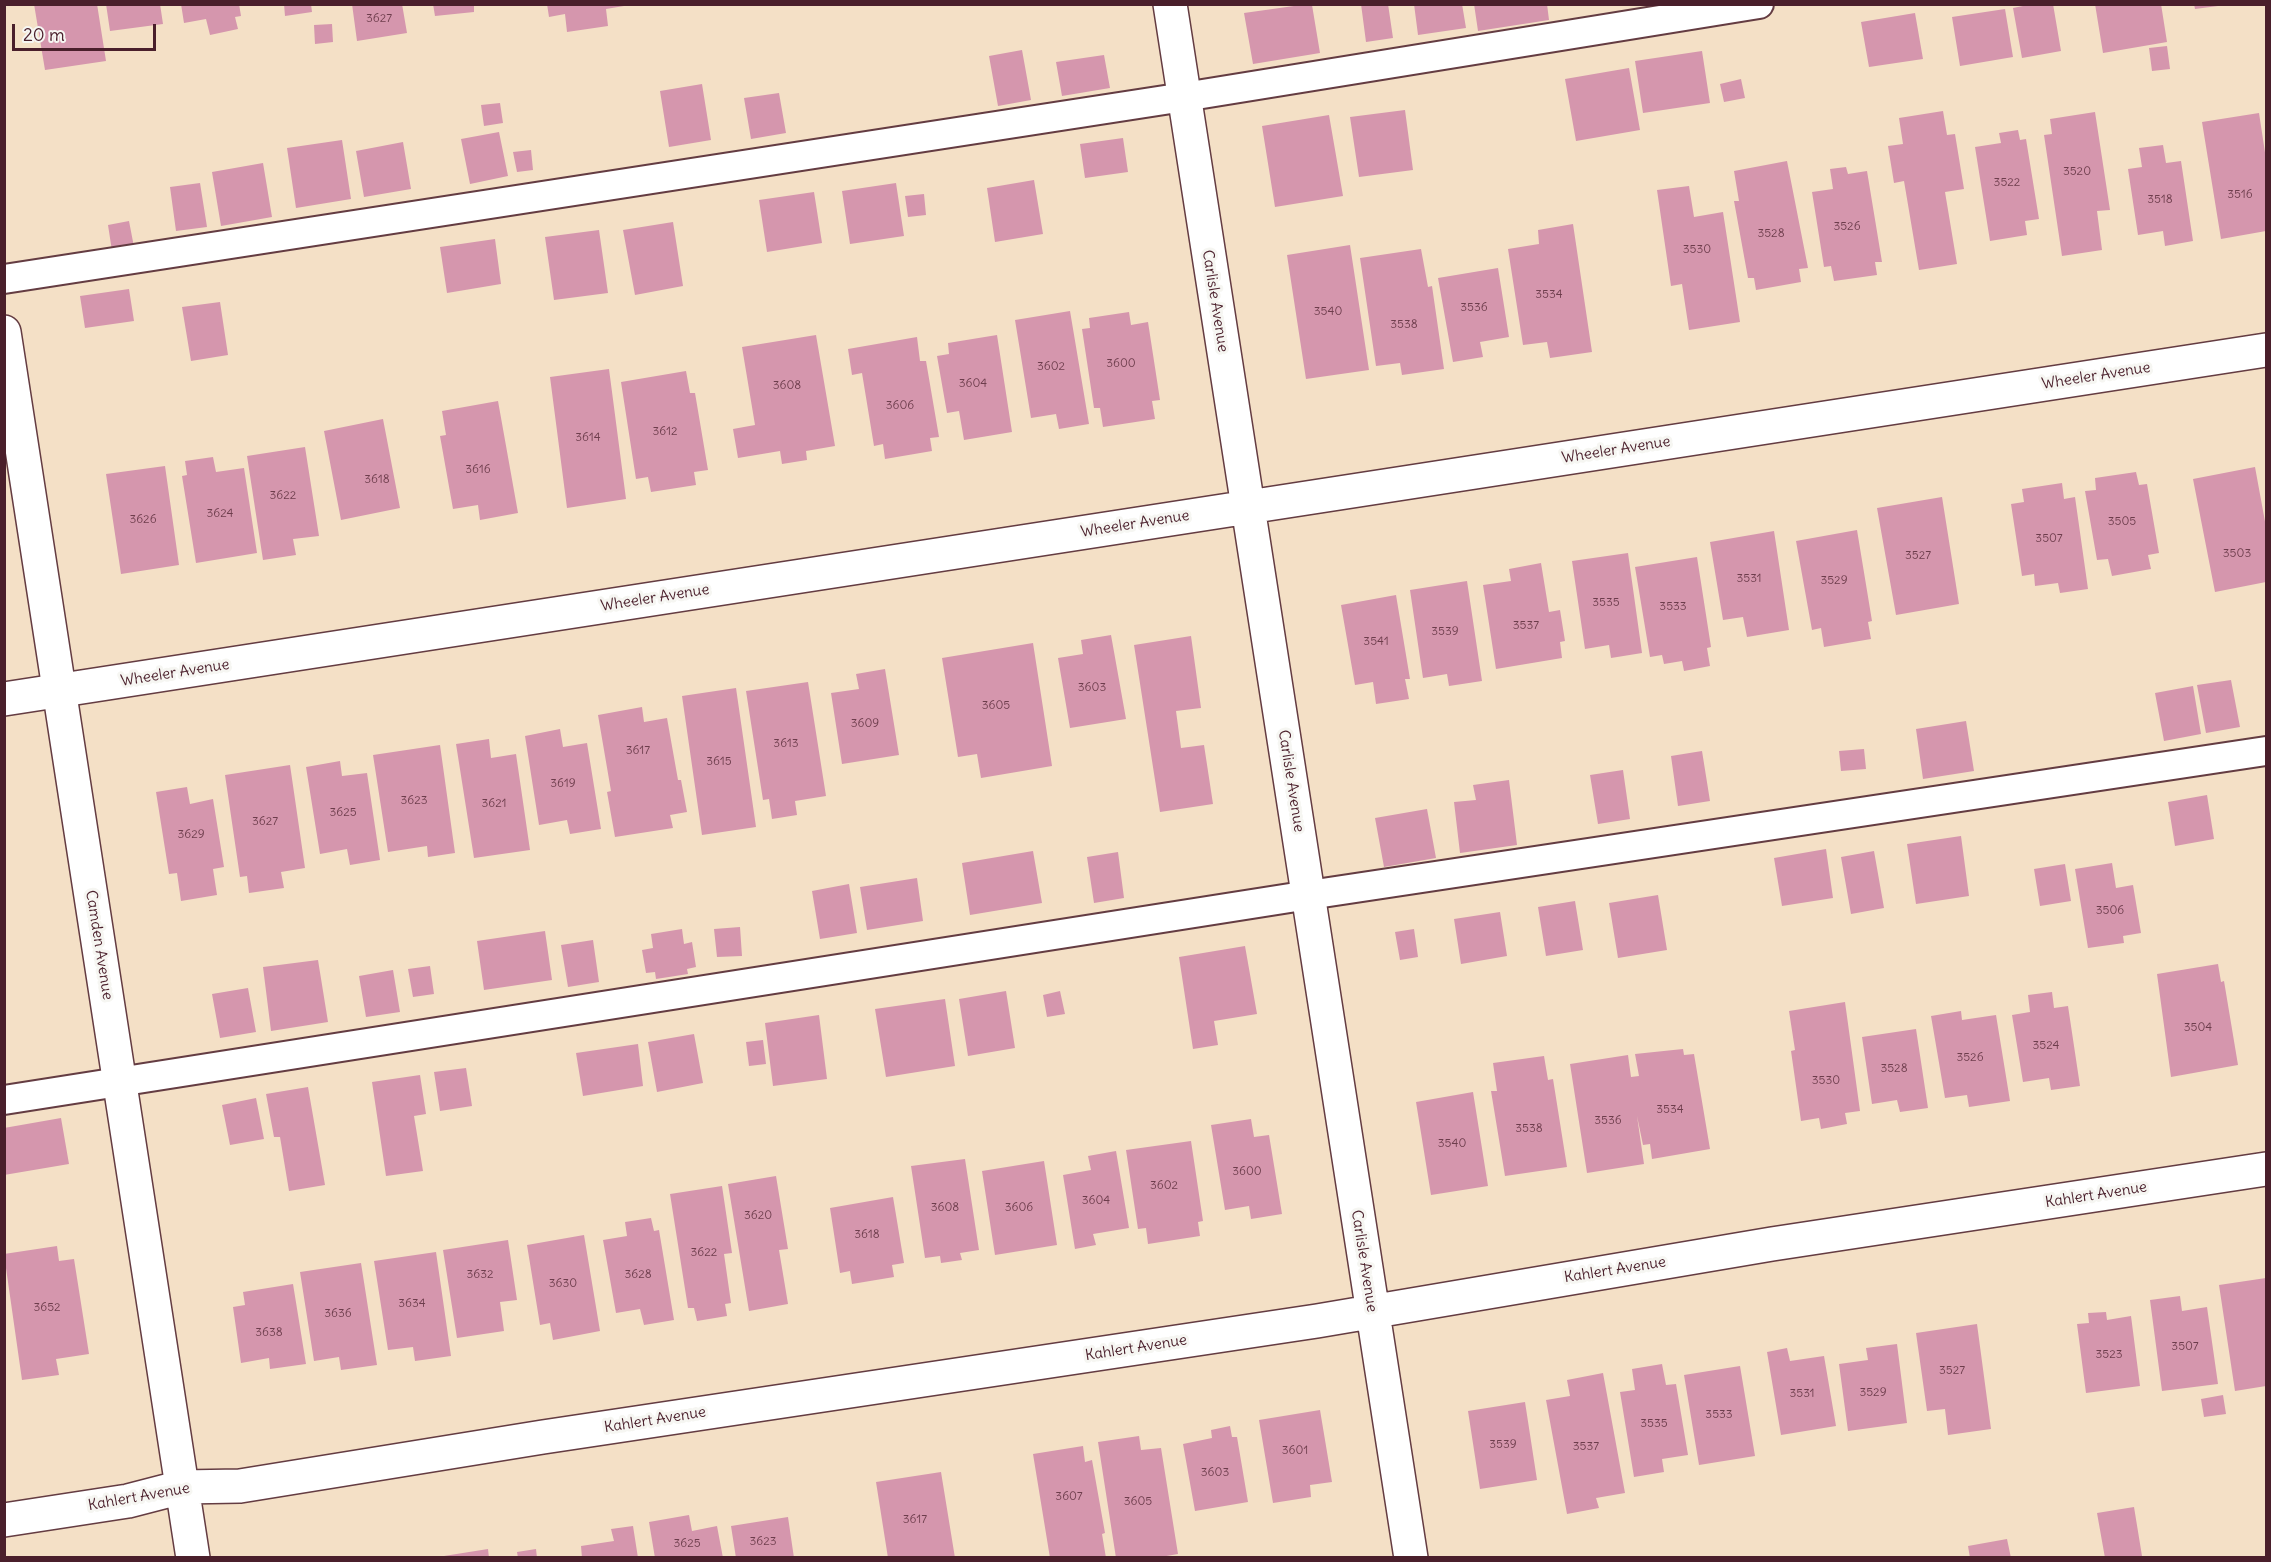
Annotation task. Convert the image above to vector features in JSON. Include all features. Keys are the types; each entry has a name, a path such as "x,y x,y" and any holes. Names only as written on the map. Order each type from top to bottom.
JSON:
{"street":[{"name":"Carlisle Avenue","path":"1170,4 1411,1557"},
{"name":"Camden Avenue","path":"4,332 193,1557"},
{"name":"Wheeler Avenue","path":"4,699 2266,350"},
{"name":"Kahlert Avenue","path":"4,1520 128,1501 182,1487 240,1486 1372,1310 1772,1244 2266,1169"}],"lane":[{"path":"4,279 1184,98 1760,4"},
{"path":"4,1100 1310,895 2266,751"}],"building":[{"path":"34,4 97,4 106,61 45,70"},
{"path":"106,4 160,4 163,24 110,31"},
{"path":"181,4 239,4 241,16 235,17 238,29 210,35 206,19 184,23"},
{"path":"284,4 311,4 312,12 285,16"},
{"path":"352,4 402,4 407,33 357,41"},
{"path":"433,4 474,4 474,12 435,16"},
{"path":"547,4 624,4 624,6 606,9 608,26 567,32 565,14 549,17"},
{"path":"1361,4 1388,4 1393,38 1366,42"},
{"path":"1414,4 1462,4 1466,28 1418,35"},
{"path":"1474,4 1547,4 1549,20 1478,31"},
{"path":"2033,4 2053,4 2061,51 2022,58 2013,8"},
{"path":"2095,4 2161,4 2167,42 2103,53"},
{"path":"2194,4 2217,4 2218,6 2195,9"},
{"path":"1312,5 1320,53 1253,64 1244,13"},
{"path":"2005,9 2013,57 1960,66 1952,17"},
{"path":"1915,13 1923,59 1869,67 1861,22"},
{"path":"332,24 333,42 315,44 314,25"},
{"path":"2167,46 2170,69 2152,71 2149,48"},
{"path":"1022,50 1031,100 998,106 989,56"},
{"path":"1702,51 1710,103 1643,113 1635,61"},
{"path":"1104,55 1110,88 1062,96 1056,62"},
{"path":"1629,68 1640,130 1576,141 1565,79"},
{"path":"1741,79 1745,98 1724,102 1720,84"},
{"path":"702,84 711,140 669,147 660,91"},
{"path":"779,93 786,133 751,139 744,98"},
{"path":"500,103 503,123 484,126 481,105"},
{"path":"1405,110 1413,170 1359,177 1350,117"},
{"path":"1943,111 1947,135 1955,134 1964,189 1945,192 1957,264 1919,270 1904,181 1894,183 1888,146 1903,144 1899,118"},
{"path":"2095,112 2110,210 2097,211 2102,250 2062,256 2044,135 2052,134 2050,119"},
{"path":"2259,113 2266,159 2266,231 2221,239 2202,122"},
{"path":"1329,115 1343,196 1275,207 1262,126"},
{"path":"2018,130 2020,140 2026,139 2039,219 2025,221 2027,235 1990,241 1975,147 2001,143 1999,133"},
{"path":"499,132 508,176 470,184 461,139"},
{"path":"1123,138 1128,172 1085,178 1080,144"},
{"path":"342,140 351,199 296,208 287,148"},
{"path":"403,142 411,189 364,197 356,151"},
{"path":"2163,145 2166,163 2181,161 2193,241 2165,246 2163,231 2138,235 2128,169 2142,167 2139,148"},
{"path":"531,150 533,170 517,172 513,152"},
{"path":"1787,161 1808,268 1799,269 1801,282 1756,290 1754,278 1748,278 1734,201 1739,201 1734,171"},
{"path":"263,163 272,217 221,226 212,172"},
{"path":"1846,167 1848,174 1867,171 1882,262 1875,262 1877,275 1834,281 1831,266 1824,267 1812,192 1833,189 1830,169"},
{"path":"1034,180 1043,234 995,242 987,188"},
{"path":"200,183 207,227 176,231 170,187"},
{"path":"896,183 904,236 850,244 842,191"},
{"path":"1689,186 1694,217 1723,212 1740,322 1689,330 1682,284 1671,286 1657,190"},
{"path":"814,192 822,243 767,252 759,200"},
{"path":"924,194 926,215 908,217 905,196"},
{"path":"129,221 134,247 112,251 108,225"},
{"path":"673,222 683,286 635,295 623,230"},
{"path":"1573,224 1592,352 1550,358 1547,342 1523,345 1508,249 1539,244 1538,230"},
{"path":"599,230 608,293 554,300 545,237"},
{"path":"495,239 501,284 447,293 440,247"},
{"path":"1350,245 1369,370 1306,379 1287,255"},
{"path":"1421,249 1428,287 1432,286 1444,369 1402,375 1400,363 1376,366 1360,258"},
{"path":"1498,268 1509,337 1480,342 1483,357 1453,362 1438,278"},
{"path":"129,289 134,321 85,328 80,296"},
{"path":"220,302 228,355 191,361 182,307"},
{"path":"1070,311 1089,424 1059,429 1056,414 1031,418 1015,320"},
{"path":"1129,312 1131,325 1148,322 1160,400 1152,401 1155,419 1103,427 1100,408 1094,408 1082,329 1090,328 1089,318"},
{"path":"816,335 835,446 806,451 807,460 782,464 780,451 738,458 733,429 755,425 742,347"},
{"path":"997,335 1012,432 964,440 959,411 947,413 937,356 949,354 948,343"},
{"path":"917,337 920,361 926,361 939,437 930,438 932,451 885,459 883,444 874,446 862,373 852,375 848,349"},
{"path":"609,369 626,499 567,508 550,377"},
{"path":"686,371 690,393 695,393 708,470 694,472 696,485 651,492 648,477 636,479 621,382"},
{"path":"498,401 518,513 480,520 478,505 453,509 440,436 446,435 442,411"},
{"path":"383,419 400,508 341,520 324,431"},
{"path":"305,447 319,536 293,539 296,555 263,560 247,456"},
{"path":"213,457 216,472 244,468 257,553 196,563 182,476 187,475 185,461"},
{"path":"165,466 179,565 121,574 106,474"},
{"path":"2255,467 2266,527 2266,582 2215,592 2193,479"},
{"path":"2136,472 2139,485 2147,484 2159,553 2148,555 2151,569 2112,576 2108,559 2097,560 2085,491 2096,490 2095,478"},
{"path":"2062,483 2064,499 2075,497 2088,589 2060,593 2058,583 2035,586 2034,574 2022,576 2011,504 2024,502 2022,489"},
{"path":"1942,497 1959,604 1896,615 1877,508"},
{"path":"1857,530 1872,621 1868,622 1871,639 1824,647 1821,628 1812,630 1796,541"},
{"path":"1774,531 1789,630 1747,637 1743,617 1723,620 1710,542"},
{"path":"1628,553 1642,653 1611,658 1609,645 1585,649 1572,561"},
{"path":"1697,557 1711,647 1707,648 1710,666 1684,671 1682,661 1664,664 1662,655 1650,657 1635,567"},
{"path":"1541,563 1549,612 1560,610 1565,641 1560,642 1562,658 1496,669 1483,585 1511,581 1509,569"},
{"path":"1467,581 1482,681 1449,686 1447,674 1423,678 1410,590"},
{"path":"1396,595 1410,679 1405,679 1409,699 1376,704 1373,682 1355,685 1341,605"},
{"path":"1111,635 1126,719 1070,728 1058,658 1083,654 1081,640"},
{"path":"1191,636 1201,708 1176,711 1181,748 1204,745 1213,804 1160,812 1134,645"},
{"path":"1033,643 1052,766 981,778 977,754 958,757 942,658"},
{"path":"885,669 899,755 842,764 831,693 859,689 856,674"},
{"path":"2231,680 2240,727 2206,733 2197,685"},
{"path":"808,682 826,796 795,801 797,815 772,819 769,799 763,800 746,691"},
{"path":"2193,686 2201,734 2164,741 2155,693"},
{"path":"736,688 756,827 702,835 682,696"},
{"path":"642,707 644,722 667,718 678,780 681,780 687,812 670,815 673,828 615,837 607,792 611,791 598,715"},
{"path":"1966,721 1974,771 1923,779 1916,729"},
{"path":"560,729 563,747 587,743 601,829 570,834 567,820 539,825 525,736"},
{"path":"489,739 491,758 516,754 530,850 474,858 456,744"},
{"path":"440,745 455,853 428,857 427,846 388,852 373,755"},
{"path":"1864,749 1866,769 1841,771 1839,751"},
{"path":"1702,751 1710,801 1678,806 1671,756"},
{"path":"340,761 342,776 367,773 380,860 350,865 347,849 320,854 306,767"},
{"path":"290,765 305,868 281,872 284,888 249,893 247,876 240,877 225,775"},
{"path":"1623,770 1630,819 1598,824 1590,775"},
{"path":"1509,780 1517,845 1460,853 1454,802 1476,800 1473,785"},
{"path":"187,787 190,804 213,799 224,867 213,869 217,895 181,901 177,873 169,874 156,792"},
{"path":"2207,795 2214,839 2175,846 2168,802"},
{"path":"1427,809 1436,858 1384,867 1375,818"},
{"path":"1961,836 1969,896 1916,904 1907,844"},
{"path":"1826,849 1833,898 1782,906 1774,858"},
{"path":"1033,851 1042,903 970,915 962,863"},
{"path":"1874,851 1884,908 1851,914 1841,857"},
{"path":"1118,852 1124,898 1094,903 1087,857"},
{"path":"2112,863 2116,888 2133,885 2141,933 2123,936 2124,943 2088,948 2075,869"},
{"path":"2065,864 2071,901 2040,906 2034,869"},
{"path":"917,878 923,921 867,930 860,887"},
{"path":"849,884 857,933 820,939 812,891"},
{"path":"1658,895 1667,950 1618,958 1609,903"},
{"path":"1575,901 1583,950 1546,956 1538,907"},
{"path":"1500,912 1507,956 1461,964 1454,919"},
{"path":"740,927 742,956 717,957 714,929"},
{"path":"682,929 684,944 692,942 696,967 687,969 688,974 656,979 655,972 646,973 642,950 653,948 651,934"},
{"path":"1414,929 1418,957 1400,960 1395,932"},
{"path":"545,931 552,980 484,990 477,941"},
{"path":"593,940 599,982 568,987 561,945"},
{"path":"1245,946 1257,1014 1214,1021 1218,1045 1193,1049 1179,957"},
{"path":"318,960 328,1022 271,1031 263,967"},
{"path":"2218,964 2221,982 2224,981 2238,1065 2171,1077 2157,974"},
{"path":"430,966 434,994 413,997 408,969"},
{"path":"393,970 400,1012 366,1017 359,976"},
{"path":"248,988 256,1032 220,1038 212,994"},
{"path":"1006,991 1015,1048 968,1056 959,999"},
{"path":"1060,991 1065,1014 1047,1017 1043,995"},
{"path":"2052,992 2054,1008 2068,1006 2080,1086 2051,1090 2049,1078 2023,1082 2012,1015 2030,1012 2028,995"},
{"path":"945,999 955,1066 886,1077 875,1009"},
{"path":"1845,1002 1860,1111 1845,1113 1847,1124 1821,1129 1819,1118 1801,1121 1791,1051 1795,1050 1789,1011"},
{"path":"1961,1011 1962,1020 1996,1015 2010,1101 1969,1107 1967,1095 1945,1098 1931,1016"},
{"path":"819,1015 827,1079 773,1086 765,1023"},
{"path":"1916,1029 1928,1108 1900,1112 1897,1100 1872,1104 1862,1037"},
{"path":"694,1034 703,1083 657,1092 648,1042"},
{"path":"763,1040 766,1064 749,1066 746,1042"},
{"path":"638,1044 643,1086 583,1096 576,1053"},
{"path":"1683,1049 1684,1055 1694,1054 1710,1149 1652,1159 1650,1144 1643,1145 1637,1116 1644,1164 1587,1173 1570,1064 1628,1055 1631,1077 1639,1076 1635,1054"},
{"path":"1544,1056 1548,1080 1553,1079 1567,1167 1505,1176 1491,1091 1497,1091 1493,1063"},
{"path":"466,1068 472,1106 440,1111 434,1072"},
{"path":"420,1075 426,1114 414,1116 423,1171 386,1176 372,1082"},
{"path":"308,1087 325,1185 289,1191 280,1137 274,1137 266,1094"},
{"path":"1473,1092 1488,1186 1431,1195 1416,1102"},
{"path":"256,1098 264,1139 230,1145 222,1105"},
{"path":"61,1118 69,1164 4,1175 4,1128"},
{"path":"1251,1119 1254,1137 1269,1135 1282,1214 1251,1219 1249,1206 1225,1210 1211,1125"},
{"path":"1191,1141 1203,1221 1198,1222 1200,1236 1148,1244 1146,1228 1138,1229 1126,1150"},
{"path":"1116,1151 1129,1228 1093,1234 1096,1245 1075,1249 1063,1175 1091,1170 1088,1156"},
{"path":"965,1159 979,1250 960,1253 962,1260 941,1263 940,1256 925,1258 911,1166"},
{"path":"1044,1161 1057,1245 995,1255 982,1171"},
{"path":"776,1176 788,1249 779,1250 788,1304 749,1311 728,1184"},
{"path":"722,1186 732,1253 724,1254 731,1303 725,1304 727,1316 697,1321 694,1308 688,1308 670,1194"},
{"path":"893,1197 904,1263 892,1265 894,1277 852,1284 850,1271 840,1273 830,1208"},
{"path":"651,1218 654,1231 659,1230 674,1320 644,1325 640,1309 616,1313 603,1240 627,1236 625,1222"},
{"path":"584,1235 600,1331 553,1340 550,1323 540,1325 527,1245"},
{"path":"508,1240 517,1300 500,1302 504,1331 457,1338 443,1250"},
{"path":"57,1246 59,1261 74,1259 89,1354 56,1359 59,1375 22,1380 4,1254"},
{"path":"436,1252 451,1356 415,1361 413,1347 388,1350 374,1261"},
{"path":"361,1263 377,1365 341,1370 339,1357 314,1361 300,1272"},
{"path":"2266,1278 2266,1386 2235,1391 2219,1285"},
{"path":"293,1284 306,1364 270,1369 269,1358 241,1363 233,1307 245,1305 243,1292"},
{"path":"2180,1296 2182,1311 2207,1307 2218,1384 2162,1391 2150,1300"},
{"path":"2106,1312 2107,1320 2131,1316 2140,1386 2086,1393 2077,1324 2089,1323 2088,1313"},
{"path":"1977,1324 1991,1429 1948,1435 1945,1409 1927,1411 1916,1333"},
{"path":"1897,1344 1907,1423 1848,1431 1839,1364 1868,1360 1866,1348"},
{"path":"1787,1348 1790,1361 1824,1356 1836,1426 1781,1435 1767,1352"},
{"path":"1662,1364 1666,1385 1676,1384 1688,1455 1662,1459 1664,1472 1634,1477 1620,1392 1635,1390 1632,1369"},
{"path":"1740,1366 1755,1456 1699,1465 1684,1375"},
{"path":"1603,1373 1625,1493 1596,1498 1599,1508 1567,1514 1546,1400 1570,1396 1567,1380"},
{"path":"2223,1395 2226,1414 2204,1417 2201,1399"},
{"path":"1525,1402 1537,1480 1480,1489 1468,1411"},
{"path":"1320,1410 1332,1482 1310,1485 1311,1497 1273,1503 1259,1420"},
{"path":"1230,1426 1232,1437 1237,1437 1248,1502 1195,1511 1183,1444 1212,1438 1211,1430"},
{"path":"1139,1436 1141,1450 1161,1448 1178,1554 1155,1558 1116,1558 1098,1442"},
{"path":"1083,1446 1085,1462 1092,1460 1105,1533 1102,1534 1106,1558 1050,1558 1033,1454"},
{"path":"941,1472 955,1558 888,1558 876,1482"},
{"path":"2134,1507 2142,1556 2105,1558 2097,1513"},
{"path":"689,1515 692,1531 717,1526 723,1558 655,1558 649,1522"},
{"path":"788,1517 794,1558 736,1558 731,1526"},
{"path":"633,1526 638,1558 582,1558 581,1546 614,1541 611,1529"},
{"path":"2007,1539 2011,1558 1970,1558 1968,1546"},
{"path":"488,1549 489,1558 444,1558 444,1556"},
{"path":"536,1549 537,1558 518,1558 517,1552"}]}
